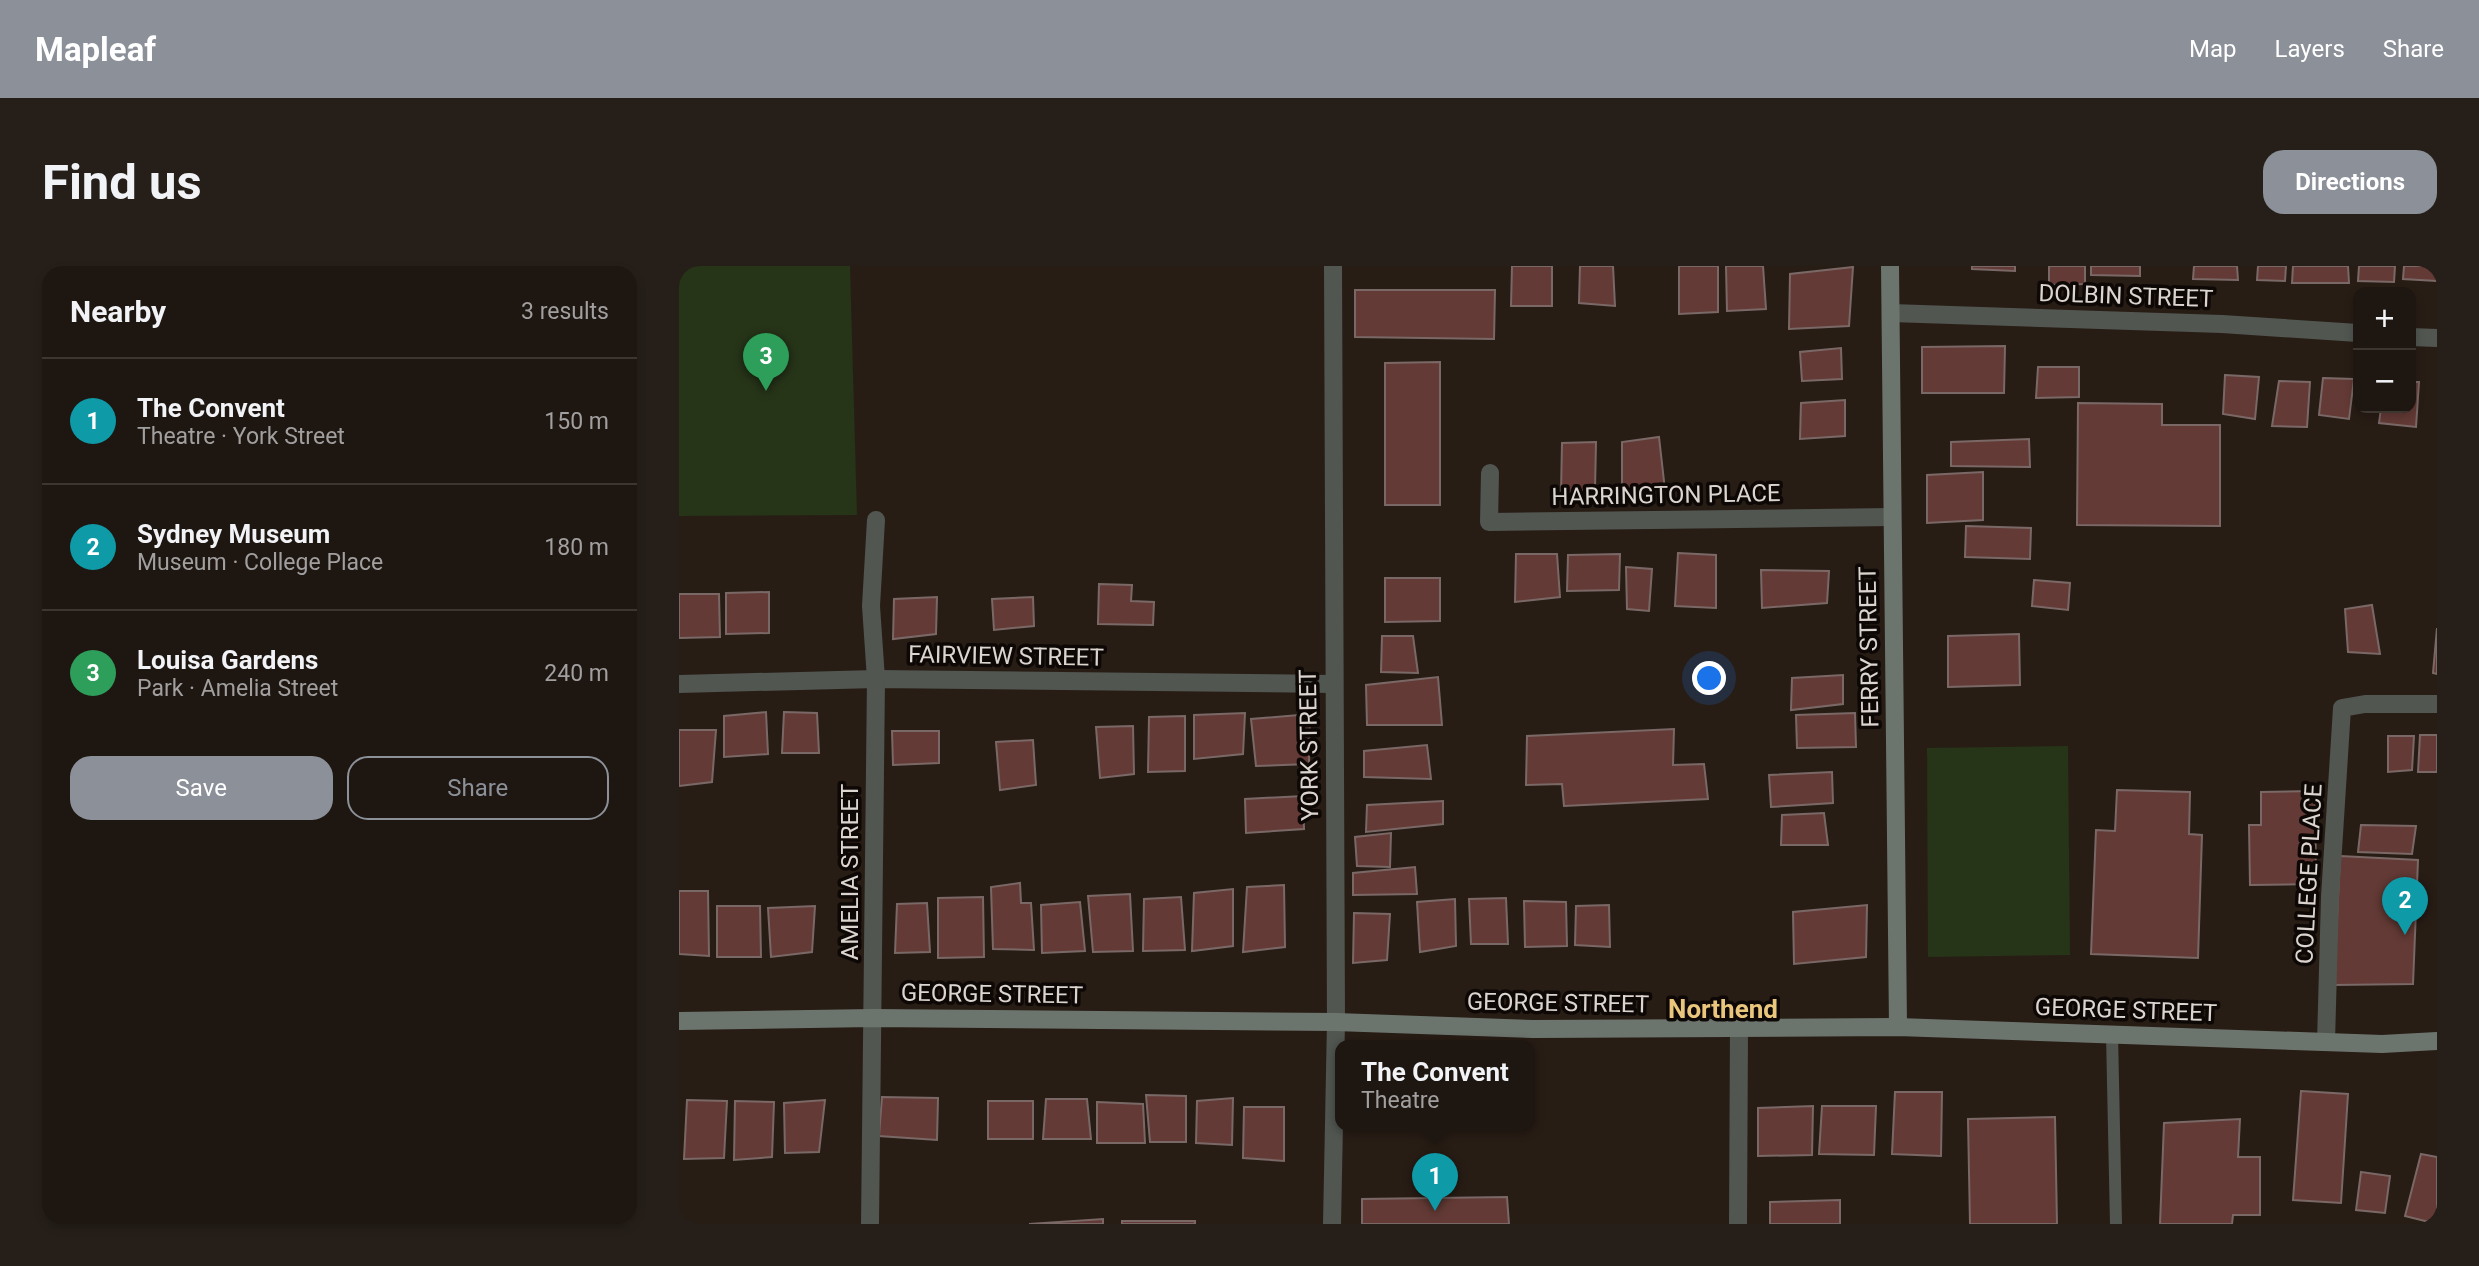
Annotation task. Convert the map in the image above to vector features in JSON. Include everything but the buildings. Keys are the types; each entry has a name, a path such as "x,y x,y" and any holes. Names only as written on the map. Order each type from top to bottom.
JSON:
{"main road":[{"name":"FERRY STREET","path":"1890,266 1898,1027"},
{"name":"GEORGE STREET","path":"679,1021 873,1018 1336,1022 1533,1029 1898,1027 2382,1044 2437,1041"}],"street":[{"name":"YORK STREET","path":"1333,266 1336,1040"},
{"name":"DOLBIN STREET","path":"1891,313 2222,324 2353,333"},
{"path":"2416,337 2437,338"},
{"name":"HARRINGTON PLACE","path":"1490,473 1489,522 1892,517"},
{"name":"AMELIA STREET","path":"870,1224 876,679 871,606 876,520"},
{"name":"FAIRVIEW STREET","path":"679,684 876,679 1333,684"},
{"name":"COLLEGE PLACE","path":"2326,1042 2330,897 2342,708 2365,704 2437,704"},
{"path":"1738,1224 1739,1027"},
{"name":"YORK STREET","path":"1332,1224 1335,1072"}],"lane":[{"path":"2112,1034 2116,1224"}],"green space":[{"path":"679,266 850,266 857,515 679,516"},
{"path":"2068,746 2070,955 1928,957 1927,748"}],"place":[{"name":"Louisa Gardens","path":"766,391"},
{"name":"Sydney Museum","path":"2405,935"},
{"name":"The Convent","path":"1435,1211"}],"district":[{"name":"Northend","path":"1723,1009"}]}
